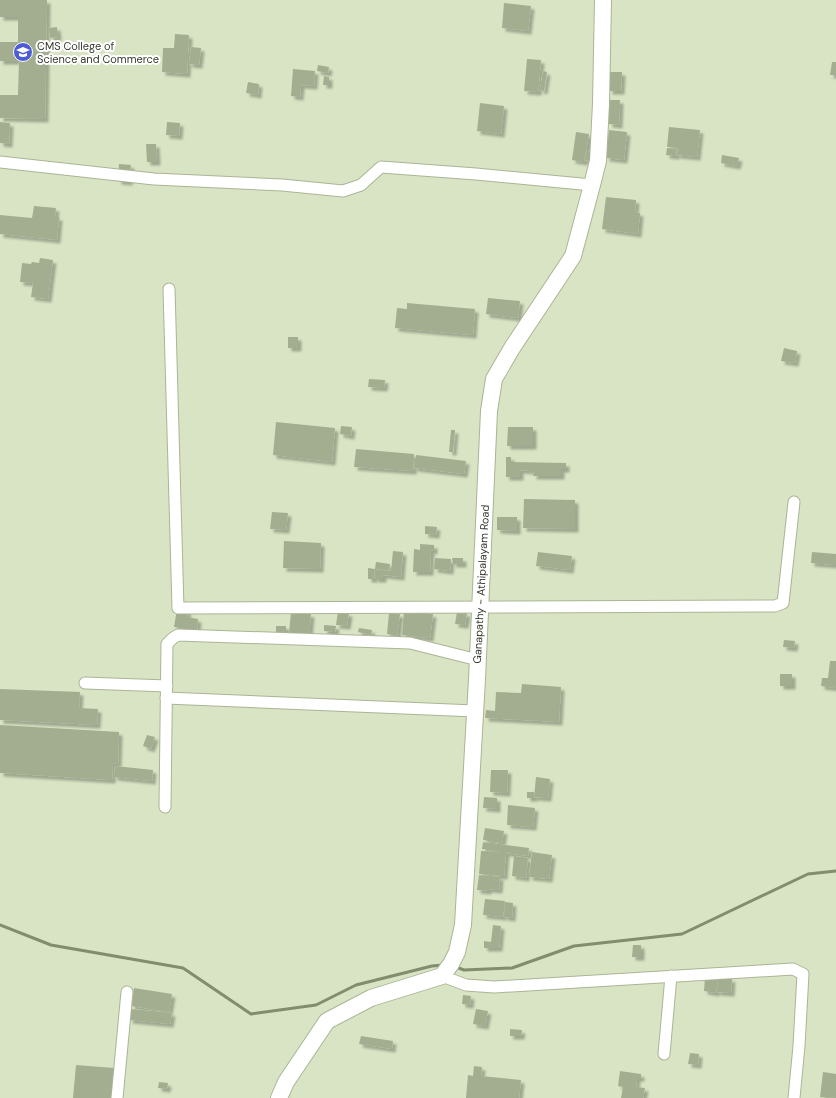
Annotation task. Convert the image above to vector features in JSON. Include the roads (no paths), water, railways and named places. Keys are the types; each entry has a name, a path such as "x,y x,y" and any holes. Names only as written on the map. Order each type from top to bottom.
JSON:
{"main road":[{"name":"Ganapathy - Athipalayam Road","path":"442,976 451,964 456,952 463,925 478,660 489,411 494,379 512,348 573,256 598,161 603,0"},
{"path":"279,1098 286,1082 327,1021 371,998 442,976"}],"street":[{"path":"0,162 154,179 343,191 361,185 381,167 476,174 592,186"},
{"path":"169,289 178,608 774,606 783,603 794,502"},
{"path":"164,807 167,644 178,635 410,643 478,660"},
{"path":"85,683 167,686"},
{"path":"166,698 475,711"},
{"path":"442,976 466,985 494,987 793,969 803,974 799,1046 794,1098"},
{"path":"664,1054 671,976"},
{"path":"118,1098 127,992"}],"waterway":[{"path":"456,967 464,970 512,968 574,946 682,934 808,874 836,871"},
{"path":"0,925 51,945 183,968 251,1014 316,1005 356,985 432,966 443,965"}],"place":[{"name":"CMS College of Science and Commerce","path":"23,52"}]}
